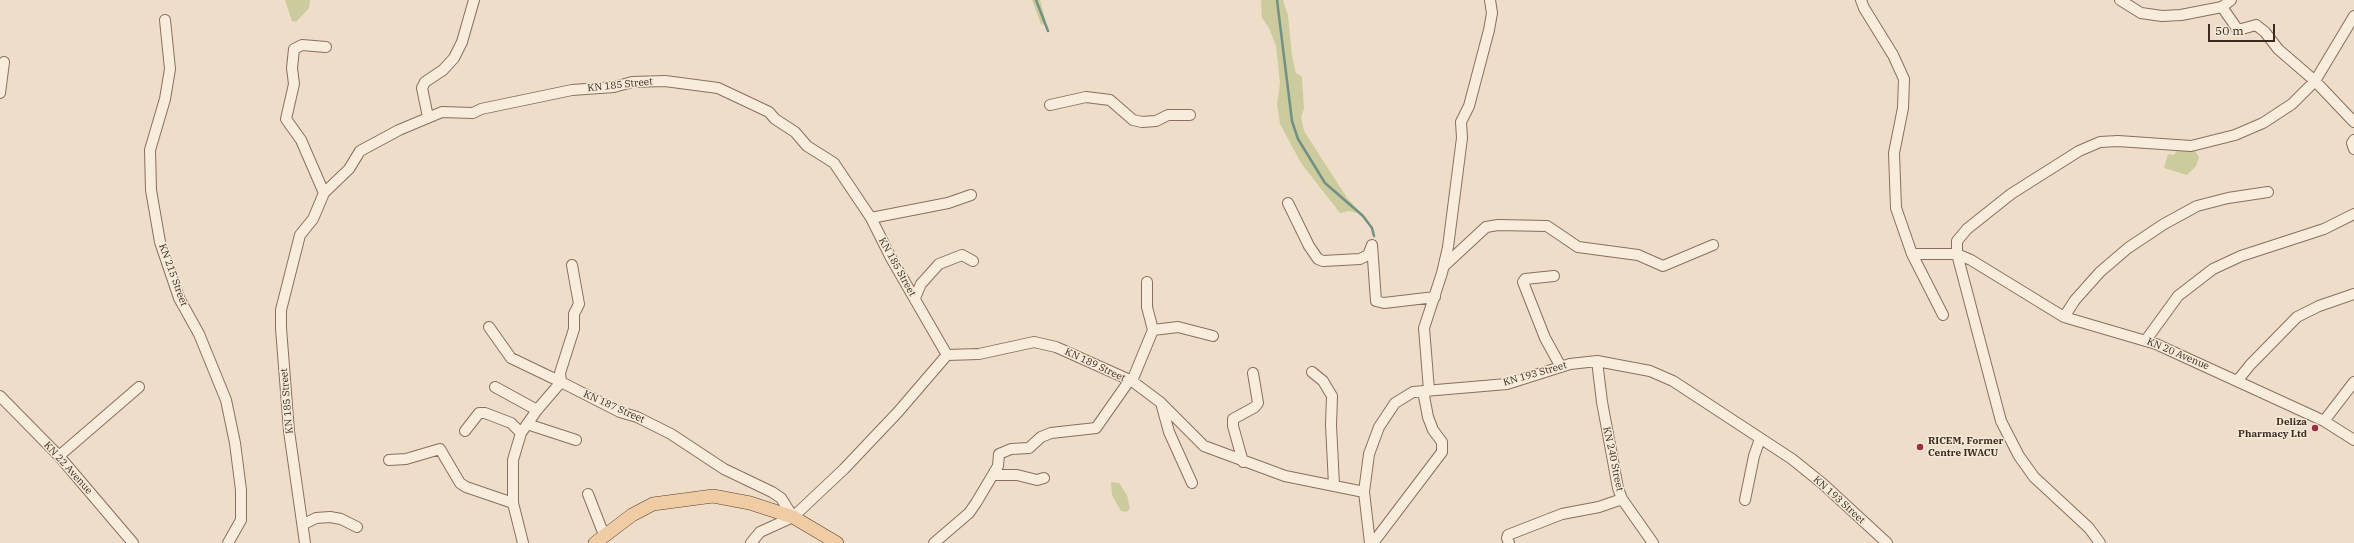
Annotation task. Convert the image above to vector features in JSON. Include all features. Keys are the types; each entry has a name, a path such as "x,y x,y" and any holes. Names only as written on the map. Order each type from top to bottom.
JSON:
{"main road":[{"path":"600,539 632,515 653,504 713,496 750,503 793,516 836,543"}],"street":[{"path":"428,117 422,88 430,77 443,70 454,58 462,42 474,0"},
{"path":"1372,543 1442,452 1442,442 1433,430 1428,417 1424,328 1444,266 1462,138 1461,122 1469,106 1482,53 1490,30 1492,13 1490,0"},
{"path":"1862,0 1864,8 1893,55 1904,79 1903,108 1894,153 1896,208 1912,254 1943,315"},
{"path":"2120,0 2141,13 2162,16 2181,15 2222,7 2231,0"},
{"path":"2222,7 2238,30 2256,25 2265,32 2278,49 2315,81 2354,122"},
{"path":"2100,543 2089,528 2034,477 2019,456 2001,421 1957,254 1957,241 1967,229 2011,194 2078,151 2100,142 2142,141 2171,146 2191,146 2209,143 2235,135 2263,123 2292,104 2315,81 2354,16"},
{"name":"KN 215 Street","path":"165,20 170,69 165,99 150,150 151,190 160,242 179,298 199,334 227,407 241,490 241,520 228,543"},
{"path":"324,193 301,140 286,119 294,84 292,68 294,49 302,45 326,47"},
{"path":"0,93 4,62"},
{"name":"KN 185 Street","path":"305,543 304,524 289,431 280,310 300,235 313,218 324,193 349,169 360,151 428,117 442,112 473,113 481,109 572,90 614,87 632,82 664,81 718,88 769,112 774,118 795,132 806,146 834,163 871,218 891,258 947,355"},
{"path":"1050,105 1086,96 1110,100 1133,120 1142,122 1156,121 1168,114 1190,114"},
{"path":"2354,140 2352,143 2354,149"},
{"path":"2064,317 2075,300 2100,272 2128,248 2164,224 2198,206 2228,198 2268,192"},
{"path":"871,218 948,203 971,195"},
{"path":"1288,203 1309,246 1318,259 1323,261 1360,259 1368,255 1372,245 1376,301 1384,303 1435,297"},
{"path":"2146,340 2178,296 2213,269 2241,256 2324,229 2354,214"},
{"path":"1444,266 1486,227 1498,225 1547,226 1578,247 1638,255 1663,266 1713,244"},
{"path":"1912,254 1957,254"},
{"name":"KN 20 Avenue","path":"1957,254 1977,264 2064,317 2146,340 2238,380 2324,421 2354,440"},
{"path":"914,298 921,284 939,264 962,255 972,261"},
{"path":"523,543 513,503 513,460 524,428 561,382 560,373 574,329 574,314 579,304 572,265"},
{"path":"1554,276 1526,279 1523,282 1545,338 1561,367"},
{"path":"934,543 969,513 998,466 999,454 1011,449 1024,450 1041,437 1051,433 1096,428 1130,381 1153,330 1148,308 1147,282"},
{"path":"2238,380 2250,365 2297,318 2319,306 2354,294"},
{"name":"KN 187 Street","path":"489,327 511,358 614,409 637,417 671,434 711,462 772,492 781,498 793,516"},
{"path":"1153,330 1178,327 1213,336"},
{"name":"KN 189 Street","path":"947,355 979,354 1034,342 1056,347 1130,381 1160,402 1204,446 1243,462 1286,476 1364,492"},
{"path":"751,543 760,532 793,516 844,469 898,412 947,355"},
{"name":"KN 193 Street","path":"1372,543 1364,492 1369,454 1379,427 1395,403 1413,392 1507,384 1570,364 1597,361 1650,371 1674,381 1792,459 1823,484 1886,543"},
{"name":"KN 240 Street","path":"1509,543 1506,538 1508,535 1562,514 1599,507 1622,499 1618,488 1602,402 1597,361"},
{"path":"1243,462 1232,426 1233,419 1255,407 1258,403 1253,372"},
{"path":"1312,372 1323,381 1332,396 1331,425 1334,486"},
{"path":"2324,421 2354,382"},
{"path":"59,456 139,386"},
{"path":"495,387 537,410"},
{"name":"KN 22 Avenue","path":"0,396 59,456 133,543"},
{"path":"1160,402 1169,432 1192,483"},
{"path":"465,430 479,413 485,413 524,428 576,440"},
{"path":"1745,500 1754,456 1760,439"},
{"path":"389,460 406,459 440,449 460,483 466,487 513,503"},
{"path":"993,475 1017,475 1037,480 1044,478"},
{"path":"588,494 600,539"},
{"path":"1622,499 1653,543"},
{"path":"304,524 316,518 330,517 341,519 357,527"}],"green space":[{"path":"285,0 310,0 309,8 296,22 292,21"},
{"path":"1032,0 1040,0 1046,22 1044,25 1041,24"},
{"path":"1261,0 1283,0 1288,15 1292,56 1296,73 1302,77 1304,109 1301,117 1304,131 1347,198 1362,214 1349,211 1340,213 1301,163 1280,124 1277,104 1280,83 1276,46 1269,28 1262,18"},
{"path":"2192,147 2199,157 2196,166 2187,175 2164,168 2168,154 2174,155 2179,148"},
{"path":"1111,482 1119,483 1127,495 1130,509 1126,512 1121,511 1112,495"}],"waterway":[{"path":"1036,0 1048,31"},
{"path":"1277,0 1292,121 1298,139 1325,183 1363,216 1372,228 1374,236"}],"place":[{"name":"Deliza Pharmacy Ltd","path":"2315,428"},
{"name":"RICEM, Former Centre IWACU","path":"1920,447"}]}
